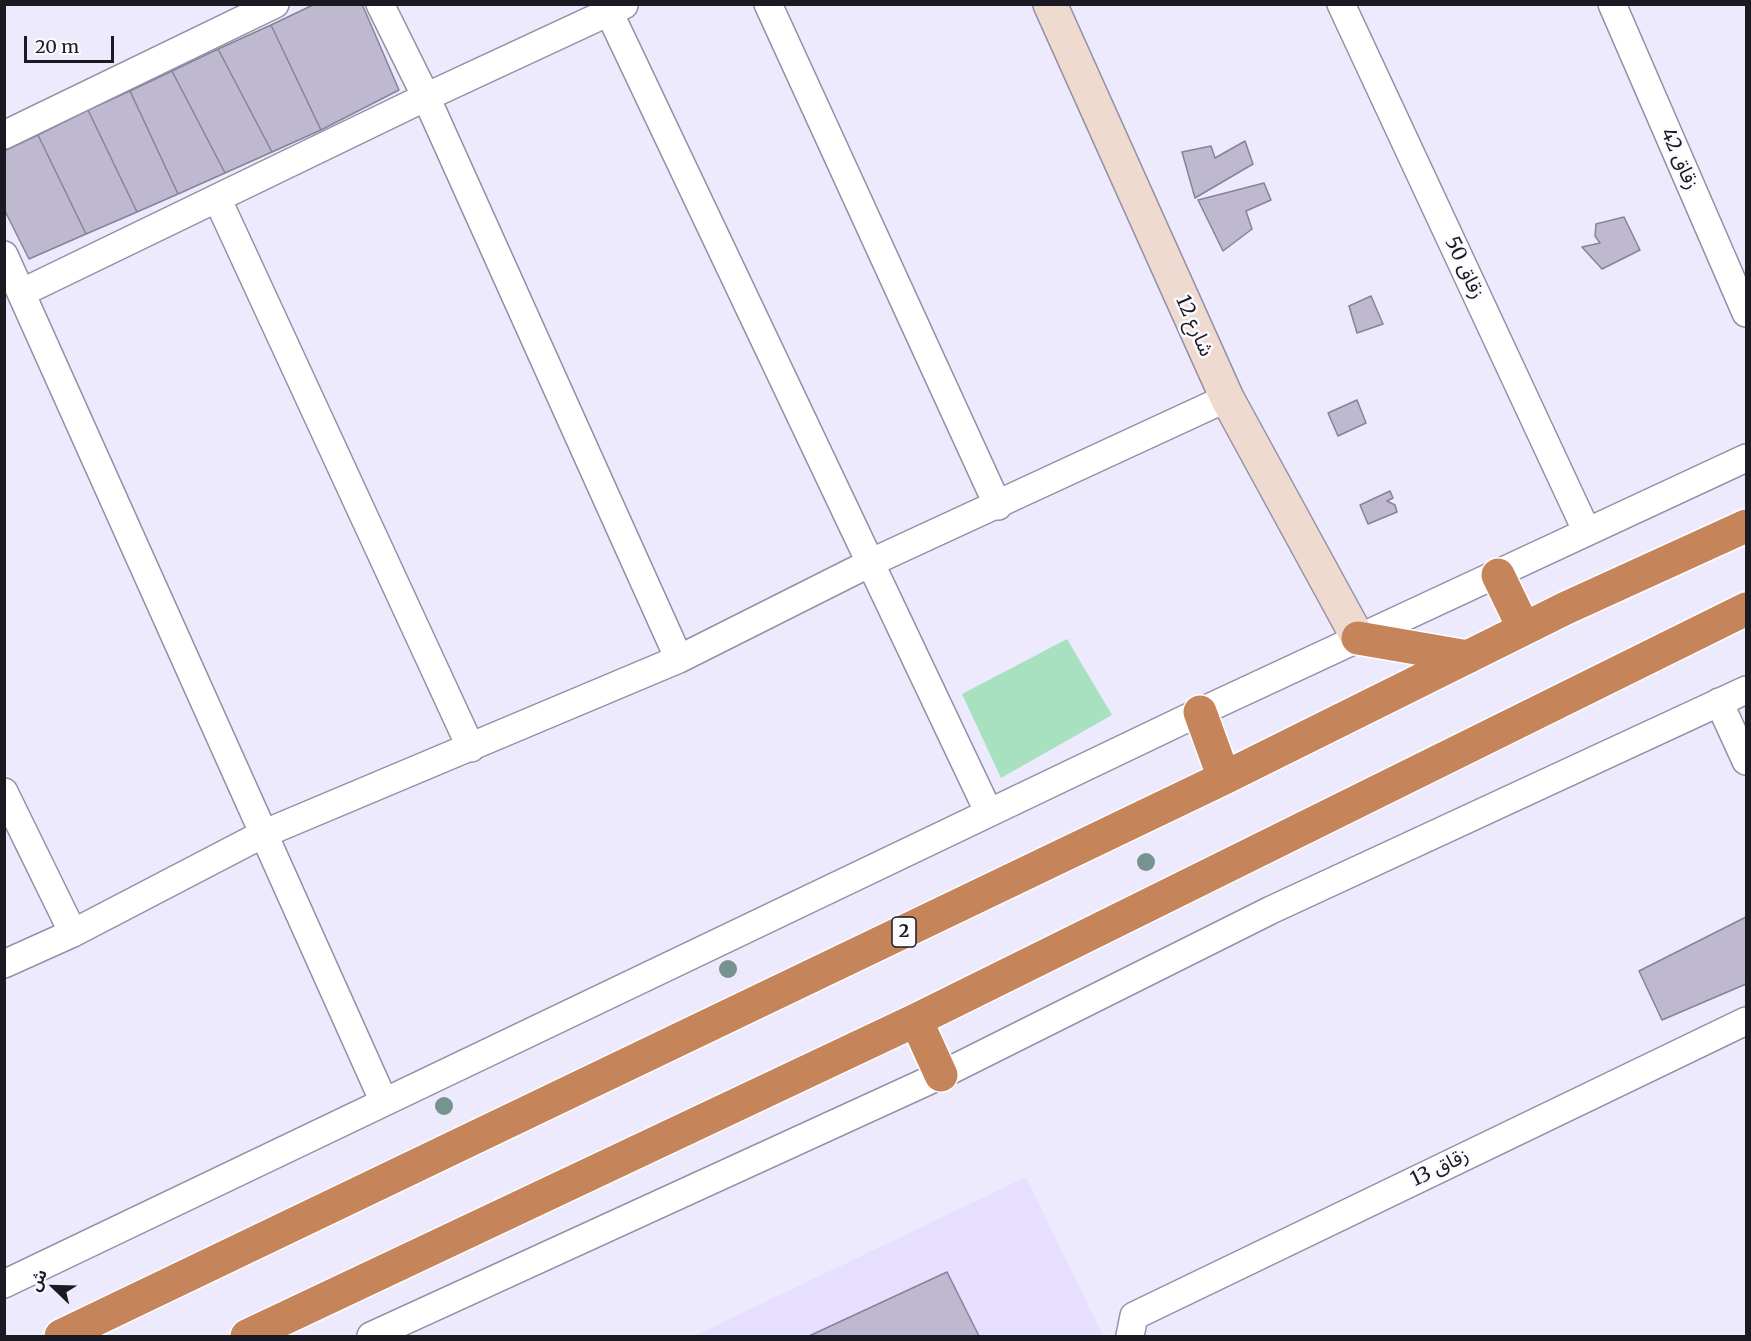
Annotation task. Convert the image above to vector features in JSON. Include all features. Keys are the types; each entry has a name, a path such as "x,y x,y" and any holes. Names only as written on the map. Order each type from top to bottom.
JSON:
{"highway":[{"name":"2","path":"61,1336 1224,778 1524,629 1746,526"},
{"path":"1498,575 1524,629"},
{"path":"247,1336 916,1020 1746,609"},
{"path":"1358,638 1468,657"},
{"path":"1200,712 1224,778"},
{"path":"916,1020 941,1075"}],"street":[{"path":"4,135 274,4"},
{"path":"380,4 426,97 679,659"},
{"path":"768,4 998,506"},
{"name":"شارع 12","path":"1050,4 1227,398 1358,638"},
{"name":"زقاق 50","path":"1341,4 1587,532"},
{"name":"زقاق 42","path":"1612,4 1746,313"},
{"path":"384,1102 11,275 218,198 617,8 989,813"},
{"path":"218,198 471,748"},
{"path":"4,964 73,933 263,834 679,659 872,562 998,506 1227,398"},
{"path":"4,1284 1200,712 1746,459"},
{"path":"371,1336 941,1075 1271,910 1746,690"},
{"path":"1719,702 1746,761"},
{"path":"4,792 73,933"},
{"name":"زقاق 13","path":"1132,1326 1746,1021"}],"shaded area":[{"path":"1026,1177 1103,1336 694,1336"}],"green space":[{"path":"1067,639 1112,715 1001,778 962,694"}],"building":[{"path":"315,4 362,4 399,90 321,130 271,25"},
{"path":"271,25 321,130 272,152 218,49"},
{"path":"218,49 272,152 225,173 172,71"},
{"path":"172,71 225,173 178,194 130,91"},
{"path":"130,91 178,194 137,212 88,110"},
{"path":"88,110 137,212 86,234 38,135"},
{"path":"38,135 86,234 29,259 4,209 4,151"},
{"path":"1245,141 1253,164 1195,198 1182,152 1211,146 1215,158"},
{"path":"1264,183 1271,200 1246,211 1252,229 1223,251 1198,200"},
{"path":"1624,217 1640,250 1602,269 1582,247 1600,243 1595,236 1596,224"},
{"path":"1371,296 1383,324 1357,333 1349,306"},
{"path":"1357,400 1366,423 1338,436 1328,413"},
{"path":"1390,491 1393,498 1387,501 1395,505 1397,512 1368,524 1360,505"},
{"path":"1746,917 1746,984 1662,1020 1639,971"},
{"path":"947,1272 979,1336 809,1336"}]}
